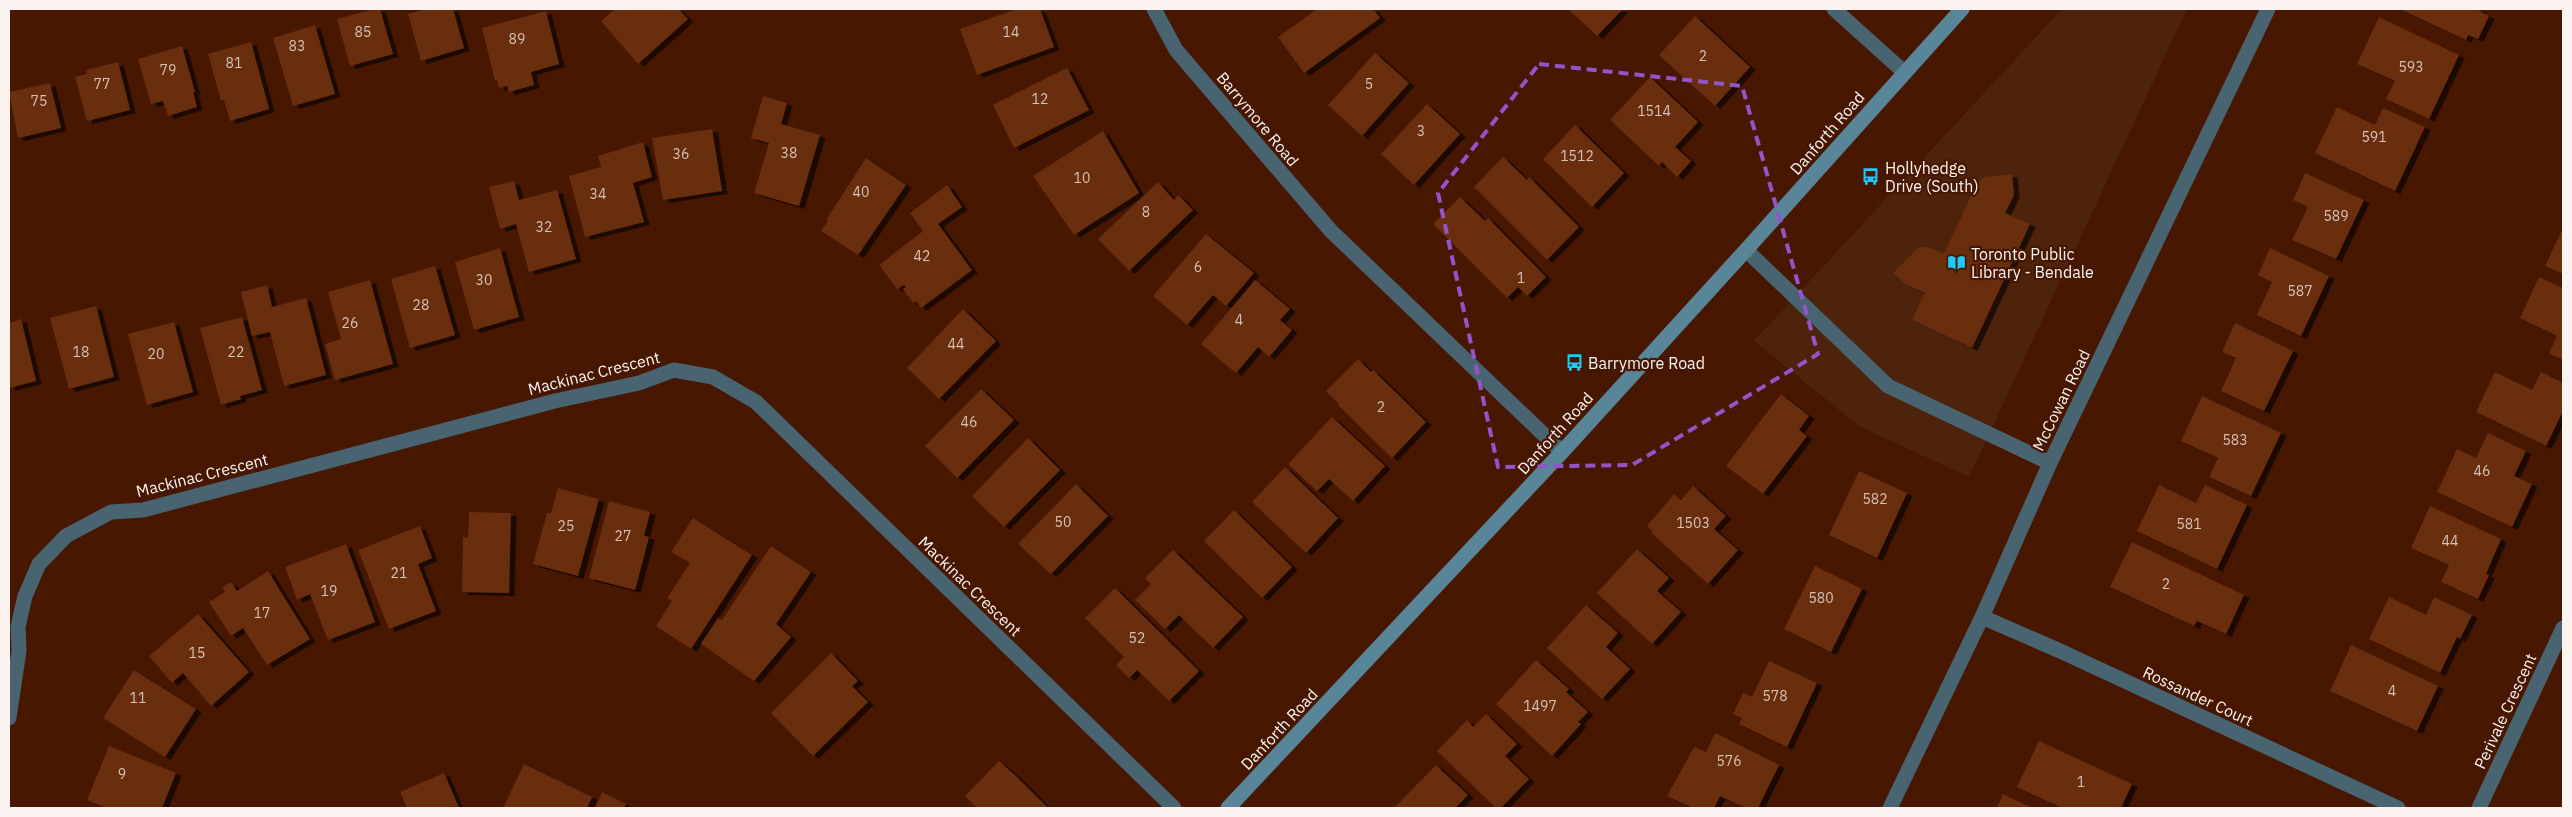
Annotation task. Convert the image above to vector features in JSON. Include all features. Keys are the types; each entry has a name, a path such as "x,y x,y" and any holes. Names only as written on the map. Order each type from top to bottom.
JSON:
{"main road":[{"name":"Danforth Road","path":"1228,808 1562,452 1962,9"}],"street":[{"name":"Barrymore Road","path":"1154,9 1176,50 1331,231 1562,452"},
{"path":"1834,9 1904,72"},
{"name":"McCowan Road","path":"1890,808 1982,617 2050,463 2268,9"},
{"path":"1746,250 1888,386 2050,463"},
{"name":"Mackinac Crescent","path":"9,718 19,651 18,627 25,596 39,564 66,536 104,516 112,512 142,510 555,401 639,383 674,370 713,376 756,402 1174,808"},
{"name":"Rossander Court","path":"1982,617 2058,650 2398,808"},
{"name":"Perivale Crescent","path":"2479,808 2563,628"}],"highlighted area":[{"path":"1539,64 1742,86 1818,354 1632,465 1498,467 1438,193"}],"shaded area":[{"path":"2062,9 2187,9 1969,477 1859,426 1754,341"}],"building":[{"path":"380,9 393,54 350,66 337,19"},
{"path":"426,9 453,9 464,48 421,61 408,14"},
{"path":"615,9 678,9 688,19 638,64 601,21"},
{"path":"1017,9 1040,9 1054,47 977,75 960,29"},
{"path":"1317,9 1373,9 1380,18 1304,73 1278,37"},
{"path":"1568,9 1623,9 1597,36"},
{"path":"2400,9 2481,9 2479,11 2489,16 2478,39 2468,35 2466,40"},
{"path":"546,11 559,64 531,72 534,85 509,92 507,86 499,88 497,80 495,81 482,28"},
{"path":"1695,16 1750,67 1715,106 1659,55"},
{"path":"2379,17 2459,55 2429,119 2386,99 2395,81 2357,64"},
{"path":"315,25 335,94 293,106 273,38"},
{"path":"251,42 269,109 230,121 224,100 221,101 208,54"},
{"path":"182,46 195,92 193,92 197,107 168,116 163,101 151,104 138,59"},
{"path":"1375,53 1409,83 1362,136 1328,105"},
{"path":"118,62 130,110 87,121 75,77 87,74 86,70"},
{"path":"1067,68 1089,110 1014,148 993,105"},
{"path":"1650,77 1698,122 1675,147 1691,161 1677,177 1662,162 1659,166 1610,120"},
{"path":"50,83 61,128 18,138 9,92"},
{"path":"763,96 787,103 781,124 820,135 799,206 754,193 769,143 751,138"},
{"path":"1427,104 1460,134 1414,185 1381,154"},
{"path":"2337,107 2375,125 2383,108 2425,127 2395,191 2315,153"},
{"path":"1575,125 1624,173 1592,207 1543,159"},
{"path":"712,129 722,191 663,200 652,138"},
{"path":"1103,131 1139,193 1074,235 1033,176"},
{"path":"643,142 652,177 633,183 644,222 585,237 569,176 601,167 598,156"},
{"path":"1503,157 1527,180 1529,177 1579,227 1547,260 1474,187"},
{"path":"866,158 906,185 858,255 821,231 828,221 826,220"},
{"path":"2305,173 2364,200 2336,259 2292,240 2308,207 2293,200"},
{"name":"Toronto Public Library - Bendale","path":"2012,174 2014,195 2005,213 2030,224 1972,348 1912,320 1925,293 1907,285 1893,273 1919,247 1929,247 1944,254 1977,183 1985,177"},
{"path":"514,181 519,200 557,190 576,259 529,272 516,224 500,229 489,187"},
{"path":"1158,182 1174,200 1178,195 1193,210 1129,271 1098,239"},
{"path":"947,185 962,207 938,224 972,270 921,308 916,301 913,303 903,289 906,287 904,285 897,289 879,265 923,231 910,213"},
{"path":"1460,197 1485,221 1488,218 1546,277 1527,296 1518,287 1507,298 1433,224"},
{"path":"2563,228 2563,274 2545,266"},
{"path":"1206,234 1254,273 1226,306 1213,295 1187,325 1153,296"},
{"path":"500,248 519,317 474,330 455,262"},
{"path":"2270,248 2329,276 2301,336 2257,315 2272,282 2258,275"},
{"path":"435,266 455,335 410,348 391,279"},
{"path":"2539,277 2563,288 2563,360 2549,353 2557,336 2520,318"},
{"path":"370,280 393,364 335,380 325,344 341,339 328,292"},
{"path":"1255,280 1290,309 1280,320 1292,330 1269,357 1258,347 1236,373 1201,344"},
{"path":"267,285 272,307 306,298 326,375 284,386 270,332 252,336 241,292"},
{"path":"96,306 114,377 69,389 50,318"},
{"path":"963,309 996,341 939,399 907,368"},
{"path":"242,317 262,390 240,396 241,399 221,405 200,328"},
{"path":"21,319 36,381 9,388 9,323"},
{"path":"174,322 193,392 147,405 128,334"},
{"path":"2235,323 2293,351 2264,411 2221,391 2236,358 2222,352"},
{"path":"1358,359 1371,372 1373,370 1426,422 1392,458 1326,391"},
{"path":"2495,372 2532,390 2541,372 2563,383 2563,411 2546,446 2476,412"},
{"path":"981,389 1014,420 957,478 925,446"},
{"path":"1781,394 1809,416 1799,430 1807,436 1763,494 1726,466"},
{"path":"2202,396 2281,433 2251,496 2209,477 2218,458 2181,441"},
{"path":"1332,417 1385,466 1353,501 1329,479 1317,491 1288,464"},
{"path":"2488,433 2526,451 2514,476 2532,484 2512,527 2437,492 2457,449 2476,458"},
{"path":"1028,438 1060,470 1004,527 972,496"},
{"path":"1285,467 1338,518 1306,553 1252,502"},
{"path":"1859,471 1907,493 1877,558 1829,535"},
{"path":"1076,484 1108,516 1051,574 1018,544"},
{"path":"2159,485 2196,503 2205,485 2247,505 2217,569 2137,531"},
{"path":"1693,486 1726,516 1714,529 1738,550 1708,584 1651,533 1653,532 1647,526 1674,494 1681,500"},
{"path":"558,488 599,499 578,576 533,564 547,513 551,513"},
{"path":"609,501 650,512 644,536 649,537 635,590 589,578"},
{"path":"2430,506 2501,539 2486,574 2489,575 2478,599 2441,582 2449,565 2411,548"},
{"path":"1234,510 1292,567 1262,598 1204,541"},
{"path":"469,512 511,513 509,593 462,592 463,537 468,538"},
{"path":"693,518 752,555 691,649 656,626 672,601 667,598 690,563 671,552"},
{"path":"420,526 432,558 418,564 436,611 389,629 358,550"},
{"path":"2132,542 2244,595 2226,634 2197,621 2194,626 2110,587"},
{"path":"346,544 375,622 328,640 310,594 297,600 285,567"},
{"path":"771,546 811,572 776,624 791,637 754,681 701,644 718,618 722,620"},
{"path":"1637,549 1669,578 1657,591 1681,612 1652,644 1597,593"},
{"path":"1173,550 1243,617 1213,648 1179,615 1165,629 1135,600 1151,584 1145,578"},
{"path":"1815,566 1862,589 1831,652 1784,629"},
{"path":"268,571 310,639 267,665 243,628 231,636 209,602 225,592 222,588 231,582 237,591"},
{"path":"1115,588 1199,671 1169,701 1137,670 1129,678 1116,665 1124,657 1085,618"},
{"path":"2389,597 2426,615 2434,597 2472,615 2460,639 2457,637 2440,673 2369,639"},
{"path":"1586,605 1618,633 1606,647 1630,669 1602,699 1547,648"},
{"path":"198,614 249,672 211,706 183,673 172,683 149,656"},
{"path":"2351,645 2438,686 2417,731 2330,691"},
{"path":"831,653 858,681 852,686 868,702 813,756 771,713"},
{"path":"1536,660 1569,689 1566,692 1588,712 1578,722 1581,724 1552,756 1496,704"},
{"path":"1769,661 1817,683 1787,747 1739,724 1742,718 1733,714 1743,693 1752,697"},
{"path":"134,670 196,709 165,757 103,718"},
{"path":"1486,714 1517,744 1505,756 1529,779 1501,808 1496,808 1437,751 1467,720 1473,727"},
{"path":"1715,733 1779,765 1758,808 1746,808 1720,796 1714,808 1693,808 1667,796 1694,747 1706,752"},
{"path":"2039,741 2132,784 2121,808 2062,808 2017,787"},
{"path":"109,746 176,773 162,808 106,808 87,800"},
{"path":"999,761 1048,808 977,808 965,796"},
{"path":"524,764 592,797 587,808 503,808"},
{"path":"1436,765 1468,795 1456,807 1458,808 1394,808"},
{"path":"444,773 459,808 407,808 400,792"},
{"path":"602,792 626,804 624,808 595,808"},
{"path":"2003,794 2032,808 1997,808"}],"place":[{"name":"Hollyhedge Drive (South)","path":"1871,177"},
{"name":"Toronto Public Library - Bendale","path":"1957,263"},
{"name":"Barrymore Road","path":"1574,363"}]}
